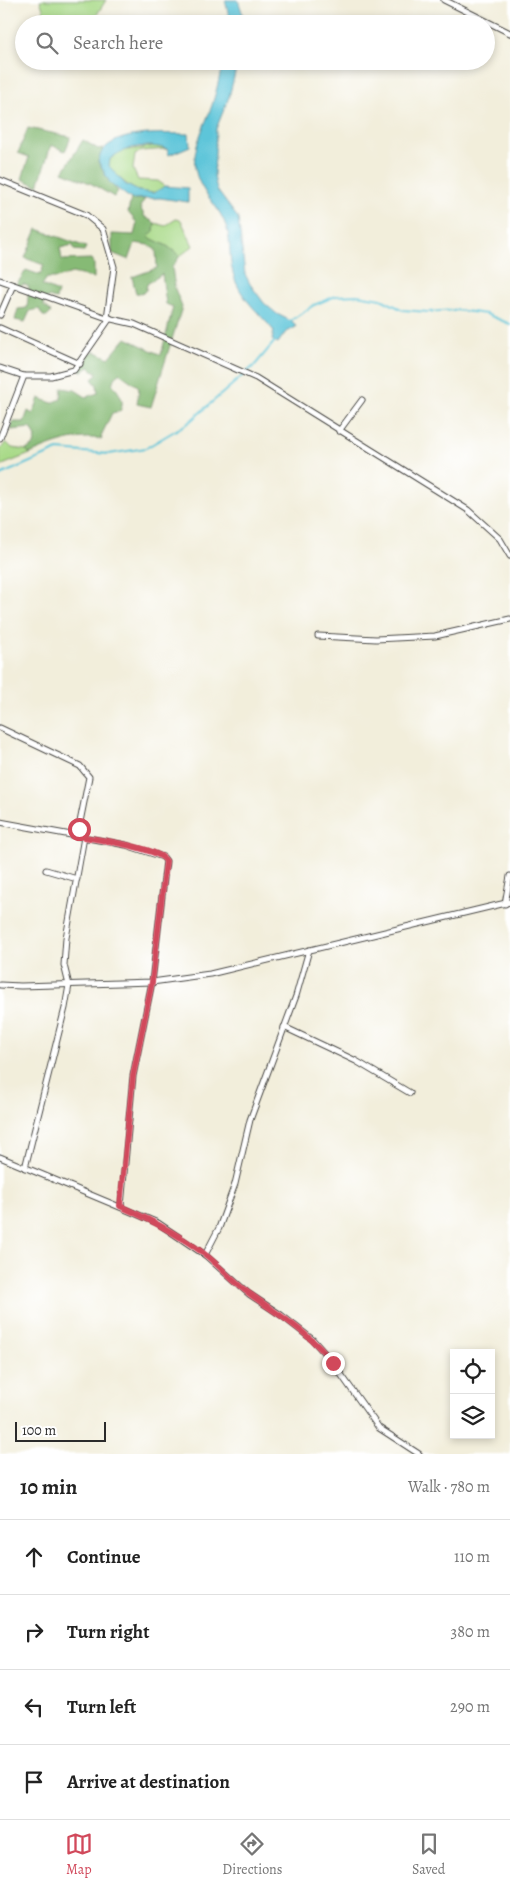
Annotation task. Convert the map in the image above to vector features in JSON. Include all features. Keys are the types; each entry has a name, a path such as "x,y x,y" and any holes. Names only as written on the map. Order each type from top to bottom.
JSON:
{"street":[{"path":"444,0 474,15"},
{"path":"495,26 510,33"},
{"path":"0,180 86,214 103,229 114,267 108,318 80,364 70,372 51,376 24,376 0,368"},
{"path":"0,280 108,318 134,324 256,378 468,510 500,539 510,556"},
{"path":"0,315 14,285"},
{"path":"0,328 80,364"},
{"path":"0,438 24,376"},
{"path":"339,430 362,400"},
{"path":"318,636 376,639 435,636 510,620"},
{"path":"0,728 80,766 88,773 79,827 84,837 66,938 65,973 68,985 62,1024 55,1042 25,1168"},
{"path":"0,822 126,845 165,858 166,866 152,982 133,1076 120,1206"},
{"path":"46,870 77,879"},
{"path":"0,985 152,982 210,974 507,903 510,876"},
{"path":"205,1255 219,1228 235,1184 248,1127 310,950"},
{"path":"284,1027 356,1060 410,1093"},
{"path":"0,1156 120,1206 158,1224 205,1255 249,1294 281,1314 313,1340 333,1363 379,1428 419,1454"}],"green space":[{"path":"40,0 106,0 97,15 45,15"},
{"path":"28,128 71,137 65,151 51,145 38,186 22,179 29,157 18,153"},
{"path":"83,140 98,149 103,148 98,162 110,183 118,191 114,197 92,184 63,172"},
{"path":"156,146 167,149 141,151 135,155 133,169 138,180 158,181 165,186 157,191 150,193 134,189 109,166 110,159 120,151"},
{"path":"131,199 145,199 140,207 145,217 155,223 154,231 148,237 167,246 180,256 172,267 175,289 182,307 151,407 137,404 139,387 119,373 112,383 122,400 122,407 120,411 112,413 101,436 102,439 74,439 48,446 30,454 26,450 34,445 36,437 31,428 11,430 13,422 24,422 28,411 33,414 39,398 52,403 61,399 62,388 75,390 86,397 98,393 97,385 92,379 98,374 89,367 82,372 78,367 87,360 87,353 96,352 109,358 126,338 161,355 173,307 166,304 162,274 147,284 146,290 142,294 136,293 132,277 157,268 156,250 148,245 135,243 129,260 112,253 112,234 134,235 137,223 128,212"},
{"path":"176,219 181,220 193,246 180,256 167,246 148,237 154,231 155,223 165,226"},
{"path":"37,229 86,247 84,251 74,250 73,245 60,248 62,260 91,259 94,264 94,278 72,273 57,278 47,278 42,285 58,292 56,299 48,297 43,305 51,312 48,316 43,316 39,309 30,311 25,322 15,320 18,309 27,308 29,287 24,284 14,289 26,270 40,275 44,265 25,258"},
{"path":"6,442 12,448 26,450 30,454 0,466 0,450"}],"water":[{"path":"225,0 238,0 243,15 229,15"},
{"path":"221,70 236,70 229,97 216,129 214,176 217,190 238,218 245,274 250,284 264,303 277,314 293,322 296,327 285,333 278,343 272,340 274,331 250,304 236,282 226,227 221,214 200,184 195,168 198,143"},
{"path":"145,134 189,134 190,146 169,155 167,149 160,147 137,147 123,151 110,159 109,166 125,184 138,191 154,193 165,186 188,188 188,202 160,198 131,199 110,183 98,161 104,149 113,142 123,138"}],"waterway":[{"path":"290,321 314,305 336,296 357,295 381,299 403,310 428,312 456,310 486,314 510,324"},
{"path":"0,475 58,450 109,454 146,448 188,423 255,365 275,341"}],"route":[{"path":"79,829 84,837 126,845 150,852 165,858 166,861 152,982 133,1076 120,1206 158,1224 205,1255 249,1294 281,1314 313,1340 323,1349 333,1363"}]}
